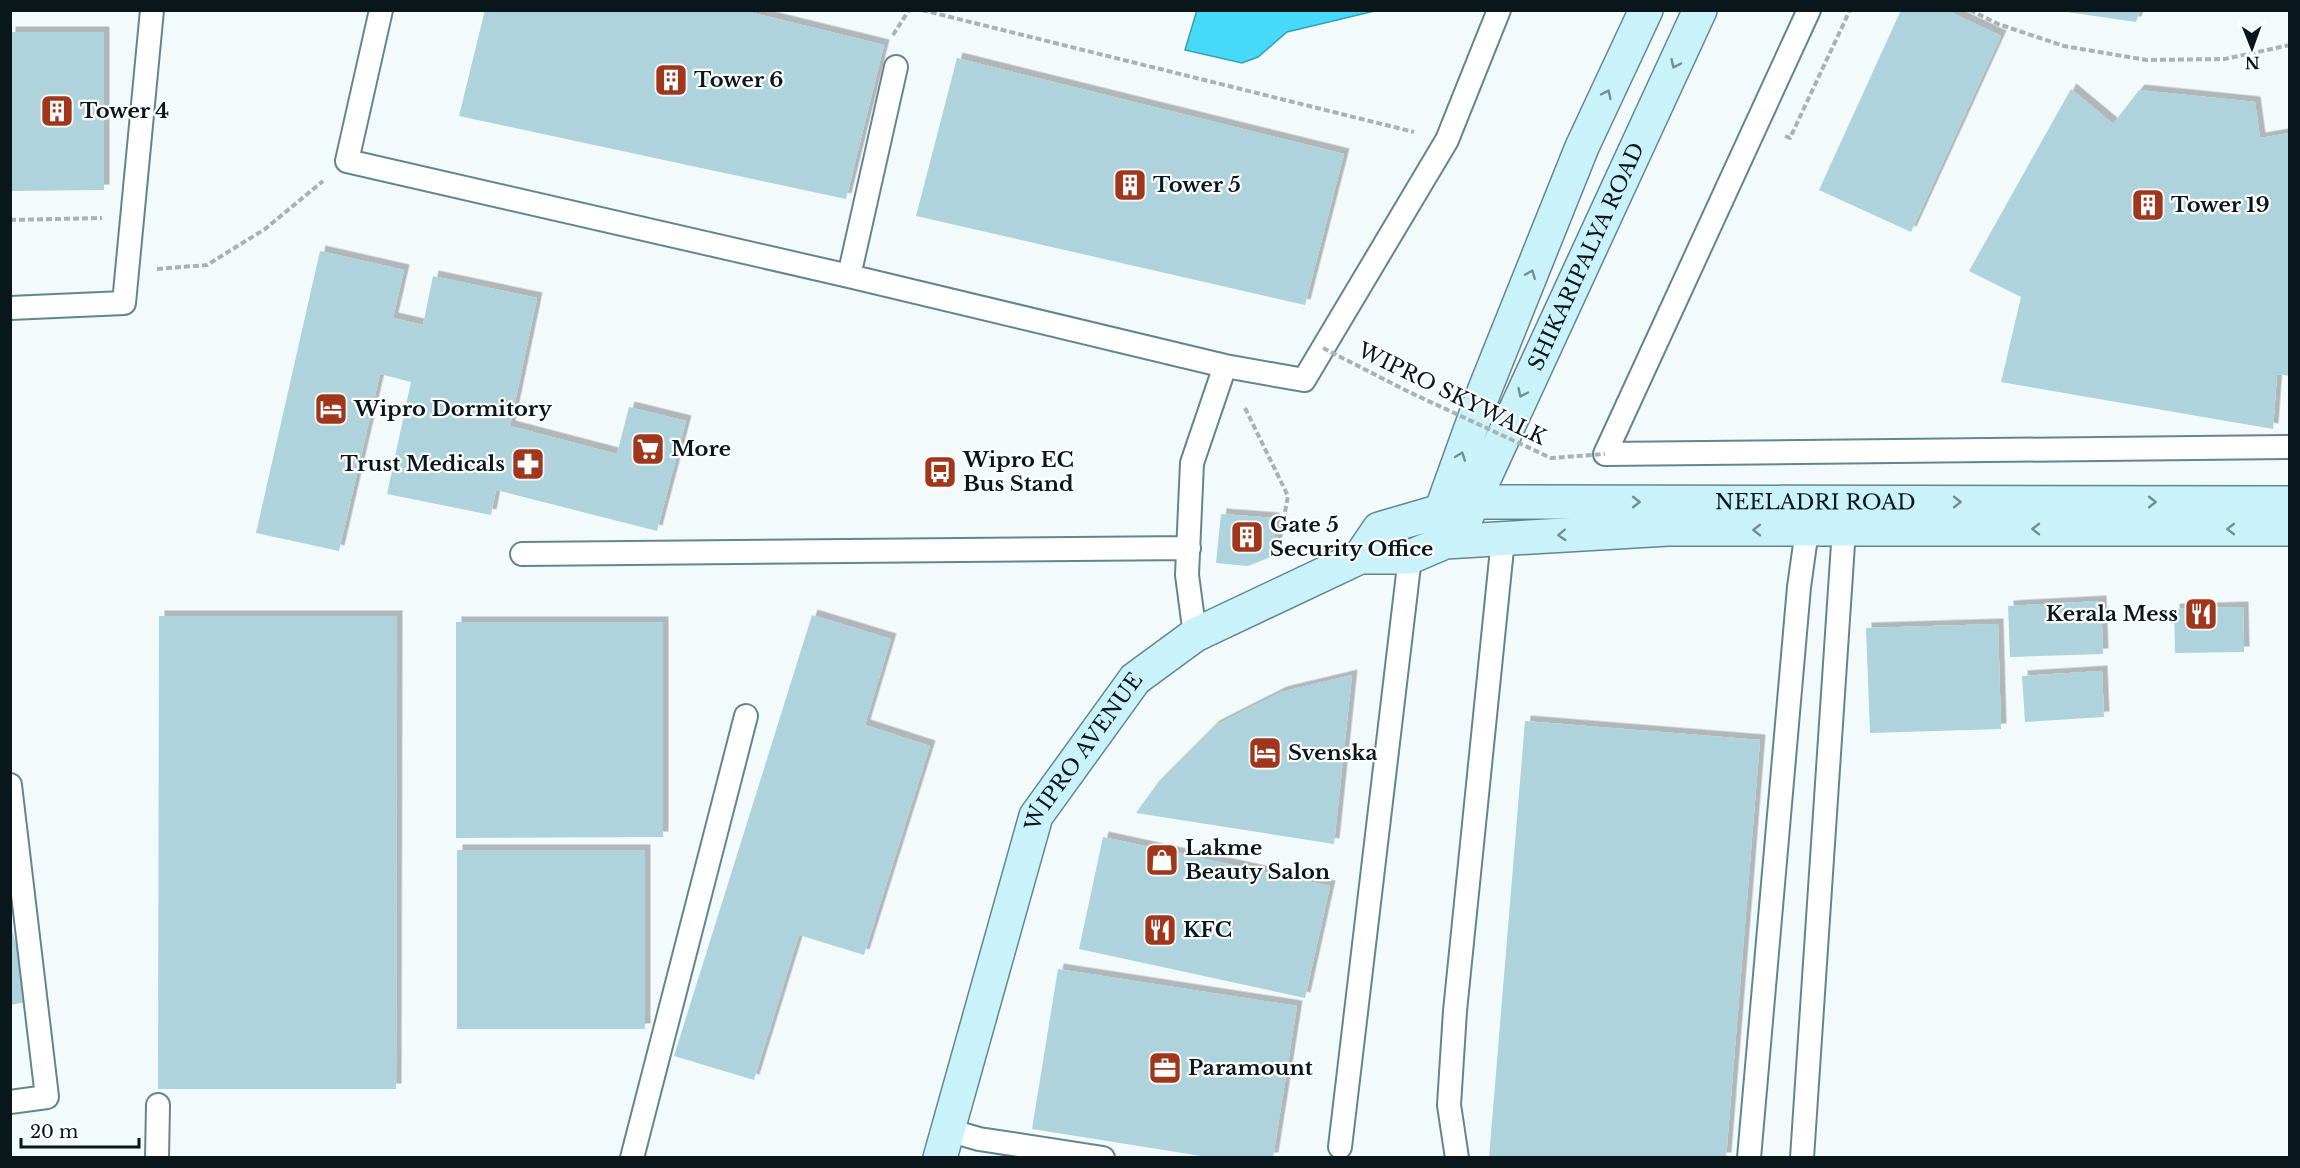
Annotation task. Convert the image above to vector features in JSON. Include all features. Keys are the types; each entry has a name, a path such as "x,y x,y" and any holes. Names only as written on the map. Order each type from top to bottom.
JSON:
{"main road":[{"path":"1443,534 1485,389 1578,158 1646,10"},
{"name":"SHIKARIPALYA ROAD","path":"1443,534 1700,10"},
{"name":"NEELADRI ROAD","path":"1443,534 2289,502"},
{"name":"NEELADRI ROAD","path":"1360,557 1379,529 1503,539 1668,529 2289,529"},
{"name":"WIPRO AVENUE","path":"944,1144 1036,816 1135,679 1195,636 1360,557 1443,534"}],"lane":[{"path":"10,309 124,303 152,10"},
{"path":"381,10 347,161 849,276 1225,366 1304,380 1447,140 1499,10"},
{"path":"1809,10 1605,453 2289,447"},
{"path":"849,276 896,67"},
{"path":"1195,636 1187,575 1192,463 1225,366"},
{"path":"1802,1158 1844,529"},
{"path":"1749,1158 1798,599 1807,530"},
{"path":"1340,1147 1443,534"},
{"path":"1457,1158 1449,1105 1455,1011 1503,539"},
{"path":"522,554 1189,548"},
{"path":"632,1158 746,716"},
{"path":"10,785 47,1097 10,1102"},
{"path":"158,1105 158,1158"},
{"path":"944,1144 979,1139 1103,1158"}],"path":[{"path":"922,10 1447,140"},
{"path":"1970,10 1998,24 2064,46 2147,60 2225,59 2289,45"},
{"path":"128,271 207,265 265,229 347,161"},
{"path":"10,220 102,218 102,228"},
{"name":"WIPRO SKYWALK","path":"1323,348 1409,392 1551,458 1605,453"},
{"path":"1225,366 1288,496 1276,555"}],"water":[{"path":"1197,10 1375,11 1287,32 1258,57 1242,63 1185,50"}],"building":[{"name":"Tower 6","path":"485,10 741,10 884,45 846,199 459,116"},
{"path":"1901,10 1946,10 2001,36 1911,232 1819,190"},
{"path":"2053,10 2140,10 2136,22"},
{"name":"Tower 4","path":"10,32 104,32 104,190 10,191"},
{"name":"Tower 5","path":"957,58 1344,154 1305,305 916,216"},
{"name":"Tower 19","path":"2071,89 2113,124 2139,90 2255,102 2260,138 2290,133 2290,376 2277,374 2273,429 2001,382 2021,297 1969,271"},
{"path":"320,251 404,270 393,318 423,325 433,276 537,298 510,426 617,454 629,407 686,421 657,531 496,490 491,515 387,494 411,382 380,374 339,551 256,533"},
{"name":"Gate 5 Security Office","path":"1221,514 1274,518 1276,555 1248,566 1216,563"},
{"path":"2101,601 2103,654 2010,657 2008,606"},
{"path":"2243,607 2244,652 2175,653 2174,609"},
{"path":"812,615 891,639 865,725 930,746 864,955 799,935 754,1080 674,1056"},
{"path":"159,616 397,616 396,1089 158,1089"},
{"path":"456,622 663,622 663,837 456,838"},
{"path":"1998,624 2001,729 1870,733 1866,628"},
{"path":"2102,671 2104,717 2025,722 2022,676"},
{"name":"Svenska","path":"1352,675 1334,844 1136,813 1159,781 1214,726 1281,692"},
{"path":"1525,721 1760,740 1726,1158 1489,1158"},
{"path":"1103,837 1330,886 1305,998 1079,949"},
{"path":"457,850 645,850 645,1029 457,1029"},
{"path":"10,923 32,1001 10,1005"},
{"name":"Paramount","path":"1058,969 1297,1006 1273,1158 1214,1158 1032,1129"}],"place":[{"name":"Tower 6","path":"671,80"},
{"name":"Tower 4","path":"57,111"},
{"name":"Tower 5","path":"1130,185"},
{"name":"Tower 19","path":"2148,205"},
{"name":"Wipro Dormitory","path":"331,409"},
{"name":"More","path":"648,449"},
{"name":"Trust Medicals","path":"528,464"},
{"name":"Wipro EC Bus Stand","path":"940,472"},
{"name":"Gate 5 Security Office","path":"1247,537"},
{"name":"Kerala Mess","path":"2201,614"},
{"name":"Svenska","path":"1265,753"},
{"name":"Lakme Beauty Salon","path":"1162,860"},
{"name":"KFC","path":"1160,930"},
{"name":"Paramount","path":"1165,1068"}]}
